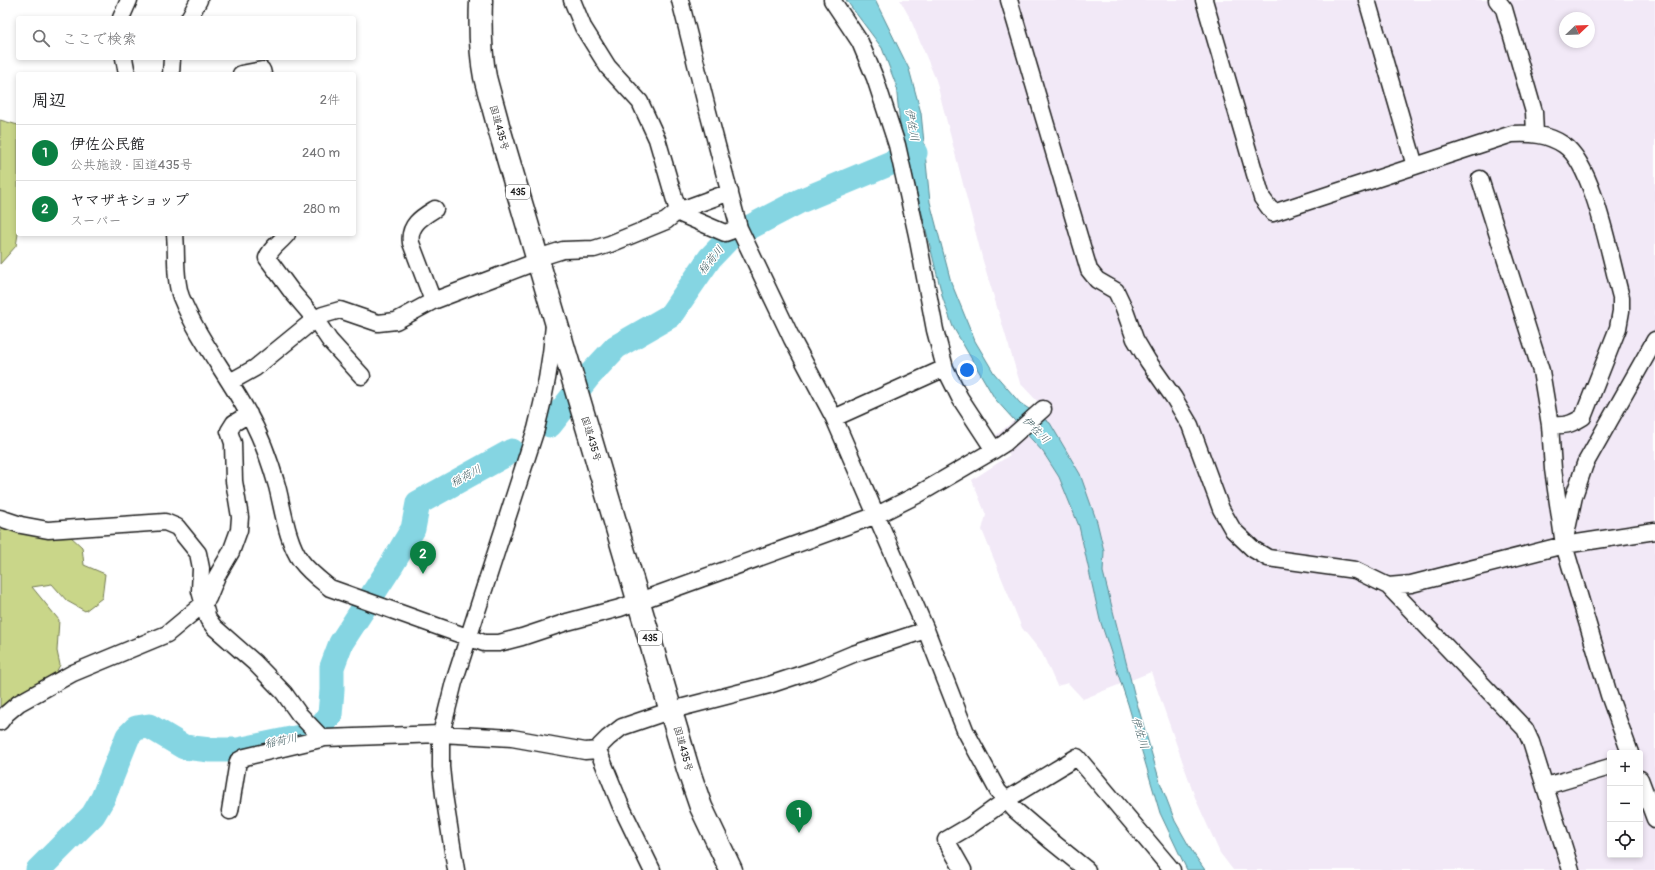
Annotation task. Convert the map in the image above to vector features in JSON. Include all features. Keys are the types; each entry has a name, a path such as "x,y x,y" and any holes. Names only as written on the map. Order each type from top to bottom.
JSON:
{"highway":[{"name":"国道435号","path":"481,0 481,51 485,78 554,316 701,807 731,870"}],"street":[{"path":"122,16 129,0"},
{"path":"190,16 199,0"},
{"path":"572,0 583,27 608,67 640,102 657,139 678,211 683,215 725,233 739,228"},
{"path":"680,0 739,228 792,340 834,418 926,630 965,730 998,791 1015,810 1087,870"},
{"path":"832,0 860,42 875,78 897,145 935,330 945,368 960,398 999,446"},
{"path":"1009,0 1089,270 1097,280 1116,291 1135,339 1190,425 1221,509 1233,530 1253,549 1268,558 1354,570 1388,586 1525,729 1546,786 1571,870"},
{"path":"1204,0 1262,198 1273,214 1512,134 1535,133 1549,137 1565,146 1581,165 1595,196 1620,298 1621,310 1618,328 1583,416 1571,424 1563,426 1550,425"},
{"path":"1367,0 1415,166"},
{"path":"1497,0 1504,9 1534,112 1535,133"},
{"path":"124,60 127,72"},
{"path":"171,72 172,60"},
{"path":"252,72 262,70 262,72"},
{"path":"1480,179 1541,371 1550,425 1553,469 1564,545 1609,695 1629,750"},
{"path":"230,382 254,368 315,319 323,315 340,310 378,323 396,321 433,301 538,261 547,255 562,250 594,249 610,244 666,221 678,211 730,192"},
{"path":"433,301 410,236 413,226 420,218 435,209"},
{"path":"176,236 178,282 181,296 193,321 249,414 267,454 289,534 300,560 330,588 484,643 499,642 522,637 567,622 639,602 877,515 917,495 999,446 1043,409"},
{"path":"286,236 283,240 270,250 267,258 292,292 315,319 330,341 362,376"},
{"path":"456,870 444,795 441,767 441,734 449,701 529,452 543,403 550,369 554,316"},
{"path":"1564,545 1574,496 1585,464 1655,340"},
{"path":"834,418 945,368"},
{"path":"0,722 6,714 19,703 72,673 167,634 203,604 208,598 217,576 231,552 239,530 240,517 234,481 232,443 229,431 234,423 249,414"},
{"path":"0,518 21,525 48,530 165,522 177,527 198,553 200,568 200,591 208,619 216,630 238,646 255,663 284,693 299,714 320,736 325,738"},
{"path":"1388,586 1411,584 1564,545 1655,531"},
{"path":"598,750 608,738 622,727 672,710 769,685 817,669 853,654 926,630"},
{"path":"230,810 238,761 245,757 325,738 441,734 512,738 585,751 598,750"},
{"path":"598,750 620,804 652,870"},
{"path":"963,870 946,840 970,826 1006,800 1077,757 1172,870"},
{"path":"1546,786 1607,768"},
{"path":"1643,786 1655,819"}],"shaded area":[{"path":"900,0 1655,0 1655,870 1233,870 1220,853 1196,800 1151,672 1083,699 1068,683 1057,686 1042,653 1022,628 982,530 986,515 972,480 1010,455 995,436 1038,402 1020,383 983,261 936,80 910,18"}],"green space":[{"path":"0,120 16,124 16,236 18,236 16,246 0,264"},
{"path":"0,521 69,535 82,547 84,565 105,574 102,598 85,611 67,601 52,584 32,587 59,620 57,651 60,665 52,680 0,717"}],"water":[{"name":"伊佐川","path":"846,0 875,0 909,69 921,113 930,202 951,282 975,341 994,373 1020,403 1050,423 1080,474 1097,522 1104,551 1103,572 1134,693 1160,782 1175,821 1193,853 1205,870 1187,870 1160,813 1128,704 1100,620 1079,526 1059,477 1043,452 995,399 953,327 943,299 900,124 896,85 882,48"}],"waterway":[{"name":"稲荷川","path":"550,425 588,377 616,347 670,316 710,258 729,238 800,201 915,153"},
{"name":"稲荷川","path":"38,870 93,815 103,798 128,736 136,728 149,726 184,747 210,750 238,750 305,736 320,727 330,715 332,667 341,643 413,529 418,503 512,451"}],"place":[{"name":"ヤマザキショップ","path":"423,574"},
{"name":"伊佐公民館","path":"799,833"}]}
